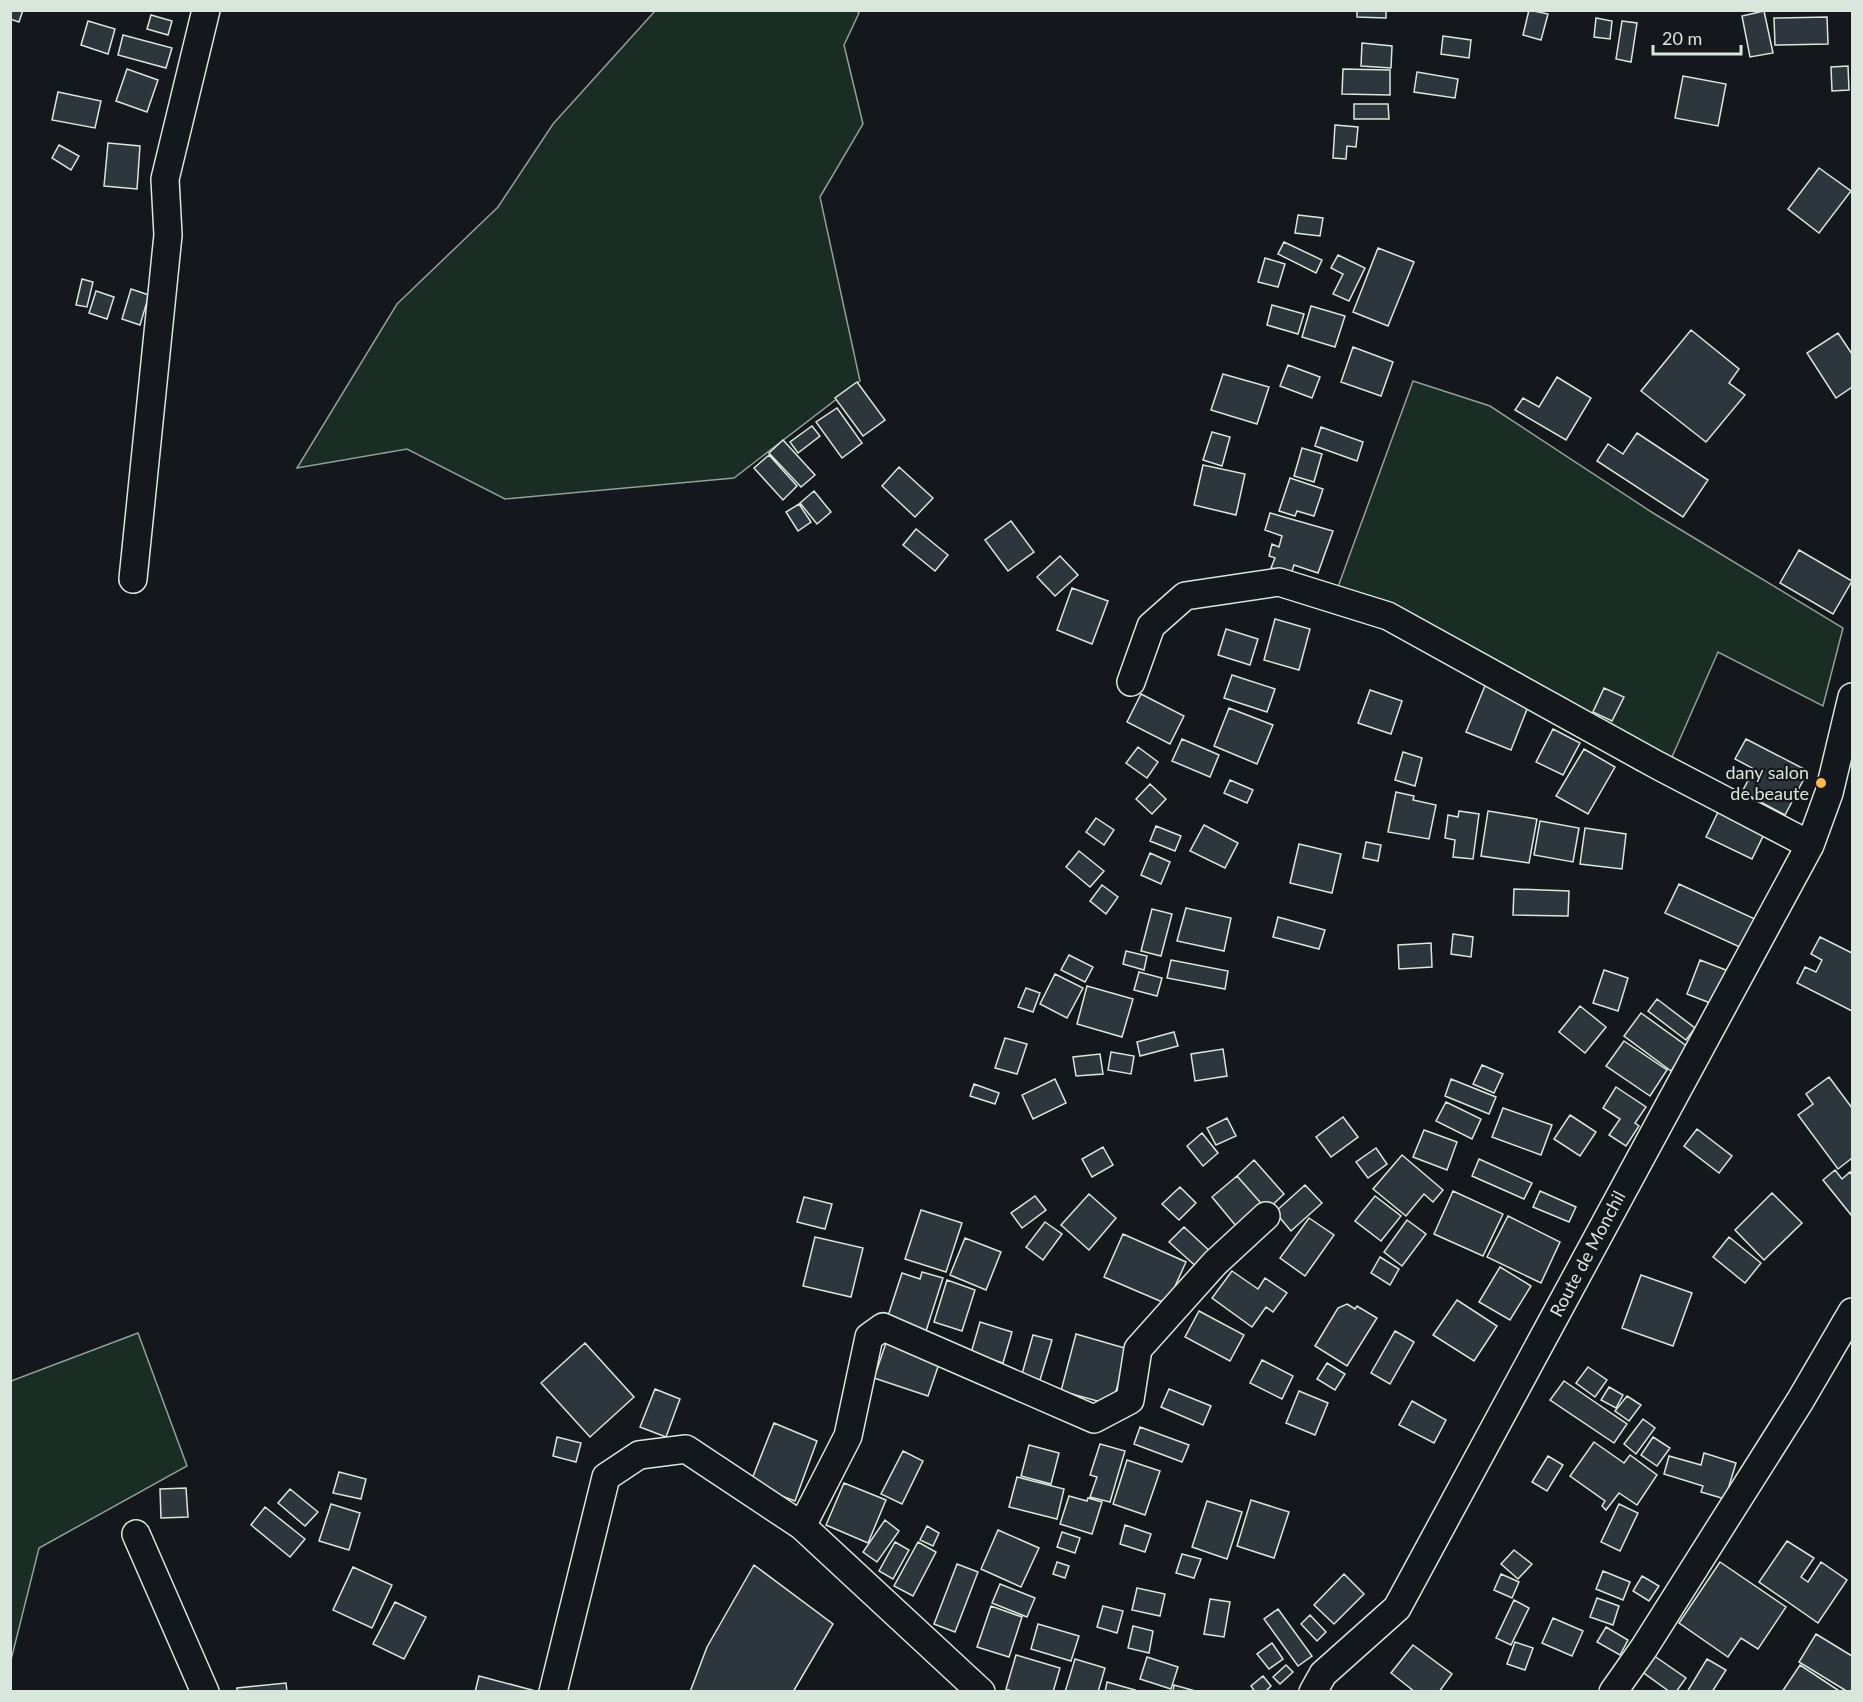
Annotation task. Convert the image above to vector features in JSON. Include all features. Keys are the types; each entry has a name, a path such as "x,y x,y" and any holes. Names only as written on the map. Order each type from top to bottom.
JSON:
{"street":[{"path":"133,579 168,235 165,179 206,10"},
{"path":"1131,682 1151,626 1185,596 1279,582 1388,616 1657,765 1810,845"},
{"name":"Route de Monchil","path":"1313,1692 1323,1674 1397,1608 1810,845 1829,793 1852,697"},
{"path":"802,1526 849,1436 869,1338 883,1327 1094,1419 1130,1400 1138,1349 1215,1263 1266,1216"},
{"path":"1612,1692 1644,1648 1688,1579 1800,1401 1852,1312"},
{"path":"553,1692 606,1477 639,1455 686,1449 802,1526 981,1692"},
{"path":"136,1534 205,1692"}],"green space":[{"path":"655,11 857,11 859,13 844,45 863,124 820,197 860,381 734,478 505,499 407,449 297,468 397,304 498,207 553,124"},
{"path":"1413,381 1490,406 1653,513 1843,628 1823,706 1718,652 1665,773 1638,771 1338,587"},
{"path":"138,1333 187,1466 39,1548 11,1660 11,1381"}],"building":[{"path":"10,10 23,10 19,22 10,19"},
{"path":"1357,10 1386,10 1386,18 1357,17"},
{"path":"1529,10 1548,14 1541,40 1523,35"},
{"path":"1764,11 1773,53 1750,57 1742,16"},
{"path":"151,15 172,21 168,35 147,29"},
{"path":"1827,17 1828,44 1775,45 1774,18"},
{"path":"1596,18 1612,21 1610,39 1594,37"},
{"path":"88,21 115,29 108,54 81,45"},
{"path":"1622,21 1637,23 1631,62 1616,59"},
{"path":"123,35 172,48 166,68 118,55"},
{"path":"1443,36 1471,40 1469,58 1441,54"},
{"path":"1362,43 1392,46 1391,68 1361,66"},
{"path":"1848,66 1849,90 1832,91 1831,67"},
{"path":"127,69 158,80 147,112 116,101"},
{"path":"1343,69 1390,70 1390,95 1342,94"},
{"path":"1417,72 1458,79 1455,98 1414,92"},
{"path":"1683,76 1726,84 1718,126 1675,118"},
{"path":"58,92 101,101 95,128 52,120"},
{"path":"1354,104 1388,104 1389,119 1354,119"},
{"path":"1335,125 1358,127 1356,147 1347,146 1346,159 1333,158"},
{"path":"108,143 140,146 137,189 104,186"},
{"path":"59,145 79,156 71,170 52,158"},
{"path":"1819,168 1851,191 1819,233 1788,209"},
{"path":"1298,215 1323,218 1320,236 1295,233"},
{"path":"1284,242 1322,260 1316,273 1278,254"},
{"path":"1378,248 1414,262 1388,326 1353,312"},
{"path":"1338,255 1365,268 1349,301 1333,294 1343,274 1331,268"},
{"path":"1265,258 1285,264 1278,287 1258,282"},
{"path":"82,279 93,282 87,307 76,305"},
{"path":"131,289 149,295 140,325 122,319"},
{"path":"96,291 114,297 107,319 89,313"},
{"path":"1272,305 1304,314 1298,334 1267,325"},
{"path":"1311,306 1345,316 1335,347 1302,337"},
{"path":"1691,330 1739,369 1729,383 1745,395 1706,442 1641,391"},
{"path":"1838,333 1852,354 1852,387 1836,398 1807,353"},
{"path":"1353,347 1393,362 1381,396 1341,382"},
{"path":"1288,365 1320,377 1312,398 1280,386"},
{"path":"1223,374 1269,387 1257,424 1211,410"},
{"path":"1557,377 1591,398 1566,440 1515,410 1523,398 1539,407"},
{"path":"857,382 885,420 863,436 835,398"},
{"path":"837,408 862,443 842,458 816,422"},
{"path":"812,426 820,436 798,453 790,442"},
{"path":"1321,427 1363,442 1357,461 1315,446"},
{"path":"1212,432 1230,437 1222,466 1203,460"},
{"path":"1637,433 1708,480 1683,517 1597,461 1608,444 1623,454"},
{"path":"783,440 815,475 801,487 769,453"},
{"path":"1302,448 1322,454 1314,482 1294,476"},
{"path":"769,455 797,486 783,500 754,468"},
{"path":"1203,465 1245,474 1236,515 1194,505"},
{"path":"899,467 933,498 915,517 882,486"},
{"path":"1290,478 1323,489 1314,516 1297,511 1295,516 1279,511"},
{"path":"814,491 831,512 817,524 800,503"},
{"path":"799,504 811,522 798,531 786,512"},
{"path":"1270,513 1333,531 1318,573 1294,565 1291,574 1271,568 1275,558 1269,556 1272,544 1279,547 1282,536 1265,530"},
{"path":"1011,521 1034,552 1008,571 985,540"},
{"path":"916,529 948,555 935,571 903,545"},
{"path":"1799,550 1852,581 1833,614 1780,583"},
{"path":"1060,556 1078,575 1055,596 1037,577"},
{"path":"1072,588 1108,601 1092,644 1057,630"},
{"path":"1275,619 1310,629 1299,670 1264,660"},
{"path":"1226,629 1258,639 1250,665 1218,655"},
{"path":"1232,675 1275,689 1267,712 1224,698"},
{"path":"1487,681 1531,699 1511,750 1466,732"},
{"path":"1604,688 1624,697 1612,721 1593,712"},
{"path":"1370,690 1402,701 1391,734 1358,723"},
{"path":"1141,694 1184,716 1170,744 1127,722"},
{"path":"1229,708 1273,725 1257,764 1214,746"},
{"path":"1553,729 1580,743 1563,775 1536,762"},
{"path":"1182,739 1219,755 1210,777 1172,761"},
{"path":"1746,739 1808,771 1785,815 1742,792 1754,769 1735,759"},
{"path":"1138,747 1158,762 1147,778 1126,763"},
{"path":"1584,749 1615,767 1588,814 1556,796"},
{"path":"1403,752 1422,758 1415,786 1395,780"},
{"path":"1230,780 1253,790 1247,803 1224,793"},
{"path":"1150,784 1166,799 1152,814 1136,799"},
{"path":"1396,792 1414,796 1413,800 1436,805 1429,839 1388,832"},
{"path":"1721,806 1767,828 1752,859 1706,837"},
{"path":"1459,811 1479,814 1473,859 1453,857 1455,840 1445,838 1448,815 1458,817"},
{"path":"1488,811 1537,819 1529,863 1481,856"},
{"path":"1096,818 1114,830 1104,845 1086,832"},
{"path":"1540,821 1579,828 1573,862 1534,855"},
{"path":"1204,825 1238,843 1225,868 1190,851"},
{"path":"1156,826 1181,836 1175,851 1150,841"},
{"path":"1585,828 1626,834 1622,869 1580,864"},
{"path":"1366,842 1381,845 1378,861 1363,858"},
{"path":"1299,844 1341,854 1332,893 1290,883"},
{"path":"1079,851 1104,871 1090,887 1066,867"},
{"path":"1150,853 1170,862 1161,884 1141,875"},
{"path":"1679,884 1755,919 1742,948 1665,913"},
{"path":"1102,885 1118,897 1106,914 1090,901"},
{"path":"1514,889 1569,891 1568,916 1513,915"},
{"path":"1186,908 1231,918 1224,951 1177,941"},
{"path":"1152,909 1172,914 1161,956 1141,951"},
{"path":"1278,917 1325,930 1319,949 1273,937"},
{"path":"1453,934 1473,937 1471,957 1451,954"},
{"path":"1820,937 1852,953 1852,1011 1797,983 1805,967 1816,972 1822,960 1811,954"},
{"path":"1431,943 1432,967 1399,969 1398,945"},
{"path":"1126,951 1147,956 1144,970 1123,964"},
{"path":"1069,955 1093,967 1085,982 1061,970"},
{"path":"1171,960 1228,971 1225,989 1167,978"},
{"path":"1700,960 1731,972 1718,1006 1687,994"},
{"path":"1604,970 1628,978 1618,1011 1593,1003"},
{"path":"1139,972 1162,978 1157,996 1134,990"},
{"path":"1055,974 1083,988 1067,1018 1040,1004"},
{"path":"1087,986 1133,999 1122,1037 1077,1024"},
{"path":"1026,988 1040,993 1033,1012 1018,1007"},
{"path":"1657,999 1695,1028 1686,1040 1648,1011"},
{"path":"1580,1006 1606,1027 1585,1053 1559,1032"},
{"path":"1641,1013 1688,1047 1671,1071 1624,1036"},
{"path":"1174,1032 1178,1046 1140,1056 1137,1042"},
{"path":"1005,1038 1027,1044 1017,1074 995,1068"},
{"path":"1624,1041 1667,1070 1650,1096 1606,1066"},
{"path":"1223,1049 1227,1076 1195,1081 1191,1054"},
{"path":"1111,1052 1134,1056 1131,1074 1108,1070"},
{"path":"1100,1054 1103,1074 1076,1076 1073,1057"},
{"path":"1482,1065 1503,1074 1494,1093 1473,1084"},
{"path":"1829,1077 1852,1108 1852,1158 1838,1169 1798,1115 1813,1104 1806,1094"},
{"path":"1055,1079 1066,1103 1033,1119 1022,1095"},
{"path":"1451,1079 1496,1097 1489,1114 1445,1096"},
{"path":"974,1084 999,1093 995,1104 970,1096"},
{"path":"1616,1087 1646,1107 1635,1123 1639,1126 1626,1146 1609,1135 1620,1119 1603,1108"},
{"path":"1446,1102 1481,1119 1472,1139 1436,1121"},
{"path":"1503,1108 1552,1125 1541,1155 1492,1137"},
{"path":"1570,1115 1596,1132 1580,1156 1554,1139"},
{"path":"1343,1117 1358,1137 1331,1157 1316,1137"},
{"path":"1227,1118 1236,1136 1216,1145 1207,1128"},
{"path":"1697,1129 1732,1156 1719,1173 1684,1146"},
{"path":"1424,1130 1457,1142 1447,1170 1413,1157"},
{"path":"1202,1133 1218,1153 1203,1166 1187,1146"},
{"path":"1103,1147 1113,1165 1092,1177 1082,1159"},
{"path":"1376,1148 1387,1164 1368,1178 1356,1162"},
{"path":"1402,1155 1443,1190 1433,1202 1424,1194 1406,1216 1373,1189"},
{"path":"1479,1159 1532,1183 1524,1199 1472,1176"},
{"path":"1254,1160 1284,1194 1267,1210 1237,1176"},
{"path":"1835,1170 1842,1179 1850,1172 1852,1175 1852,1216 1823,1180"},
{"path":"1237,1176 1267,1210 1241,1232 1212,1197"},
{"path":"1305,1185 1322,1203 1291,1231 1275,1212"},
{"path":"1180,1187 1196,1203 1179,1220 1162,1204"},
{"path":"1453,1191 1503,1214 1483,1256 1434,1234"},
{"path":"1540,1191 1576,1207 1569,1222 1533,1207"},
{"path":"1772,1193 1802,1223 1764,1260 1735,1230"},
{"path":"1089,1194 1116,1218 1089,1250 1061,1225"},
{"path":"1035,1196 1046,1210 1022,1228 1011,1213"},
{"path":"1375,1196 1401,1216 1381,1241 1355,1221"},
{"path":"804,1197 832,1204 825,1229 797,1222"},
{"path":"921,1210 962,1223 946,1272 905,1259"},
{"path":"1508,1216 1560,1242 1541,1283 1487,1257"},
{"path":"1309,1218 1334,1235 1305,1276 1280,1258"},
{"path":"1407,1220 1426,1234 1402,1266 1384,1252"},
{"path":"1045,1222 1062,1234 1043,1260 1026,1247"},
{"path":"1184,1227 1214,1255 1200,1270 1169,1242"},
{"path":"1123,1234 1186,1262 1167,1304 1104,1277"},
{"path":"815,1237 863,1248 851,1297 803,1286"},
{"path":"1729,1237 1761,1263 1745,1283 1713,1257"},
{"path":"965,1238 1001,1252 986,1290 950,1275"},
{"path":"1380,1257 1399,1269 1390,1285 1371,1273"},
{"path":"1500,1267 1531,1286 1510,1320 1479,1302"},
{"path":"1232,1271 1258,1289 1265,1278 1287,1293 1273,1312 1266,1307 1252,1327 1212,1298"},
{"path":"922,1272 943,1278 926,1331 887,1319 902,1273 920,1279"},
{"path":"1641,1275 1692,1293 1673,1346 1622,1328"},
{"path":"947,1280 975,1290 962,1331 934,1322"},
{"path":"1457,1300 1497,1326 1474,1361 1433,1335"},
{"path":"1347,1304 1355,1309 1357,1306 1377,1318 1347,1366 1315,1346 1338,1308"},
{"path":"1199,1311 1244,1335 1230,1361 1185,1337"},
{"path":"980,1322 1012,1332 1003,1363 971,1353"},
{"path":"1395,1331 1414,1342 1390,1384 1371,1373"},
{"path":"1076,1334 1128,1349 1112,1405 1061,1391"},
{"path":"1033,1335 1052,1340 1040,1380 1022,1374"},
{"path":"585,1343 634,1397 590,1437 541,1383"},
{"path":"886,1343 940,1361 928,1396 874,1378"},
{"path":"1262,1360 1293,1376 1282,1399 1250,1383"},
{"path":"1327,1363 1345,1374 1335,1390 1317,1379"},
{"path":"1588,1367 1607,1380 1595,1397 1576,1383"},
{"path":"1564,1381 1627,1424 1614,1443 1550,1400"},
{"path":"1609,1387 1623,1395 1616,1408 1601,1400"},
{"path":"655,1389 680,1399 666,1437 640,1427"},
{"path":"1169,1389 1211,1406 1203,1425 1161,1407"},
{"path":"1299,1391 1328,1403 1315,1435 1286,1423"},
{"path":"1627,1396 1641,1405 1629,1421 1615,1411"},
{"path":"1412,1401 1446,1420 1434,1443 1399,1425"},
{"path":"1643,1419 1655,1428 1636,1454 1624,1444"},
{"path":"774,1423 817,1441 795,1501 750,1484"},
{"path":"1140,1427 1189,1445 1182,1462 1134,1444"},
{"path":"557,1437 581,1443 576,1462 553,1456"},
{"path":"1653,1437 1670,1448 1657,1466 1641,1455"},
{"path":"1594,1442 1624,1463 1630,1455 1657,1475 1637,1505 1619,1493 1606,1510 1602,1506 1605,1501 1570,1476"},
{"path":"1100,1444 1125,1451 1110,1502 1090,1497 1097,1477 1090,1475"},
{"path":"1029,1445 1059,1453 1051,1484 1021,1476"},
{"path":"903,1451 923,1461 902,1504 881,1494"},
{"path":"1704,1453 1736,1463 1725,1499 1701,1492 1703,1486 1664,1474 1669,1456 1701,1465"},
{"path":"1548,1456 1563,1465 1547,1491 1532,1482"},
{"path":"1127,1460 1160,1471 1145,1515 1113,1504"},
{"path":"339,1472 366,1479 361,1499 333,1493"},
{"path":"1017,1477 1064,1489 1057,1519 1009,1507"},
{"path":"844,1483 886,1500 868,1543 826,1525"},
{"path":"186,1488 188,1517 161,1518 160,1489"},
{"path":"290,1489 318,1512 305,1526 278,1503"},
{"path":"1069,1496 1102,1502 1092,1534 1060,1524"},
{"path":"1251,1500 1289,1512 1274,1558 1237,1546"},
{"path":"1207,1501 1242,1512 1227,1559 1192,1547"},
{"path":"331,1504 360,1513 349,1550 319,1541"},
{"path":"1619,1504 1638,1513 1620,1551 1601,1542"},
{"path":"265,1507 305,1539 290,1557 251,1525"},
{"path":"885,1520 899,1531 877,1562 863,1552"},
{"path":"1125,1525 1151,1534 1145,1552 1120,1544"},
{"path":"927,1526 939,1533 933,1546 920,1540"},
{"path":"998,1530 1039,1548 1021,1587 981,1569"},
{"path":"1062,1532 1080,1538 1075,1553 1057,1547"},
{"path":"1787,1541 1814,1558 1801,1577 1808,1582 1821,1562 1847,1580 1818,1623 1759,1582"},
{"path":"895,1542 909,1550 893,1579 879,1571"},
{"path":"918,1542 936,1552 913,1596 894,1586"},
{"path":"1514,1550 1532,1564 1518,1579 1501,1564"},
{"path":"1182,1554 1201,1559 1194,1578 1176,1573"},
{"path":"1057,1562 1069,1566 1065,1578 1053,1574"},
{"path":"1720,1562 1786,1607 1758,1649 1741,1638 1728,1657 1679,1623"},
{"path":"957,1564 978,1572 955,1632 934,1624"},
{"path":"754,1565 833,1624 793,1692 690,1692 707,1647"},
{"path":"353,1567 392,1585 372,1628 333,1610"},
{"path":"1603,1571 1630,1582 1623,1600 1596,1589"},
{"path":"1344,1574 1364,1594 1334,1624 1314,1605"},
{"path":"1501,1574 1519,1582 1512,1598 1494,1590"},
{"path":"1642,1576 1659,1586 1649,1601 1633,1591"},
{"path":"1000,1584 1035,1598 1027,1617 992,1603"},
{"path":"1137,1588 1165,1594 1160,1616 1132,1610"},
{"path":"1597,1598 1619,1606 1613,1625 1590,1617"},
{"path":"1210,1599 1230,1602 1224,1637 1204,1634"},
{"path":"1514,1600 1529,1608 1511,1645 1496,1638"},
{"path":"395,1602 426,1617 404,1659 373,1644"},
{"path":"991,1606 1022,1617 1009,1657 977,1647"},
{"path":"1103,1606 1123,1611 1117,1633 1097,1627"},
{"path":"1278,1609 1312,1656 1298,1666 1264,1619"},
{"path":"1310,1615 1326,1632 1317,1641 1301,1624"},
{"path":"1553,1618 1583,1631 1572,1656 1542,1643"},
{"path":"1038,1624 1079,1636 1071,1661 1031,1649"},
{"path":"1133,1626 1153,1631 1149,1653 1128,1648"},
{"path":"1606,1627 1628,1640 1620,1655 1597,1642"},
{"path":"1816,1634 1852,1656 1852,1692 1848,1692 1799,1662"},
{"path":"1515,1642 1533,1648 1525,1670 1507,1664"},
{"path":"1272,1643 1283,1659 1269,1669 1257,1654"},
{"path":"1413,1645 1452,1674 1439,1692 1415,1692 1391,1673"},
{"path":"1650,1653 1686,1678 1676,1692 1670,1692 1637,1668"},
{"path":"1016,1655 1060,1668 1053,1692 1014,1692 1006,1689"},
{"path":"1147,1657 1178,1667 1171,1689 1140,1679"},
{"path":"1075,1659 1105,1668 1098,1692 1065,1692"},
{"path":"1707,1659 1726,1670 1712,1692 1687,1692"},
{"path":"1286,1665 1293,1672 1280,1684 1273,1677"},
{"path":"1800,1665 1841,1692 1782,1692"},
{"path":"479,1676 536,1691 536,1692 475,1692"},
{"path":"1263,1676 1271,1686 1265,1692 1255,1692 1251,1686"},
{"path":"1107,1682 1135,1690 1134,1692 1105,1692"},
{"path":"286,1683 287,1692 237,1692 237,1688"},
{"path":"1174,1685 1199,1692 1173,1692"}],"place":[{"name":"dany salon de beaute","path":"1821,783"}]}
